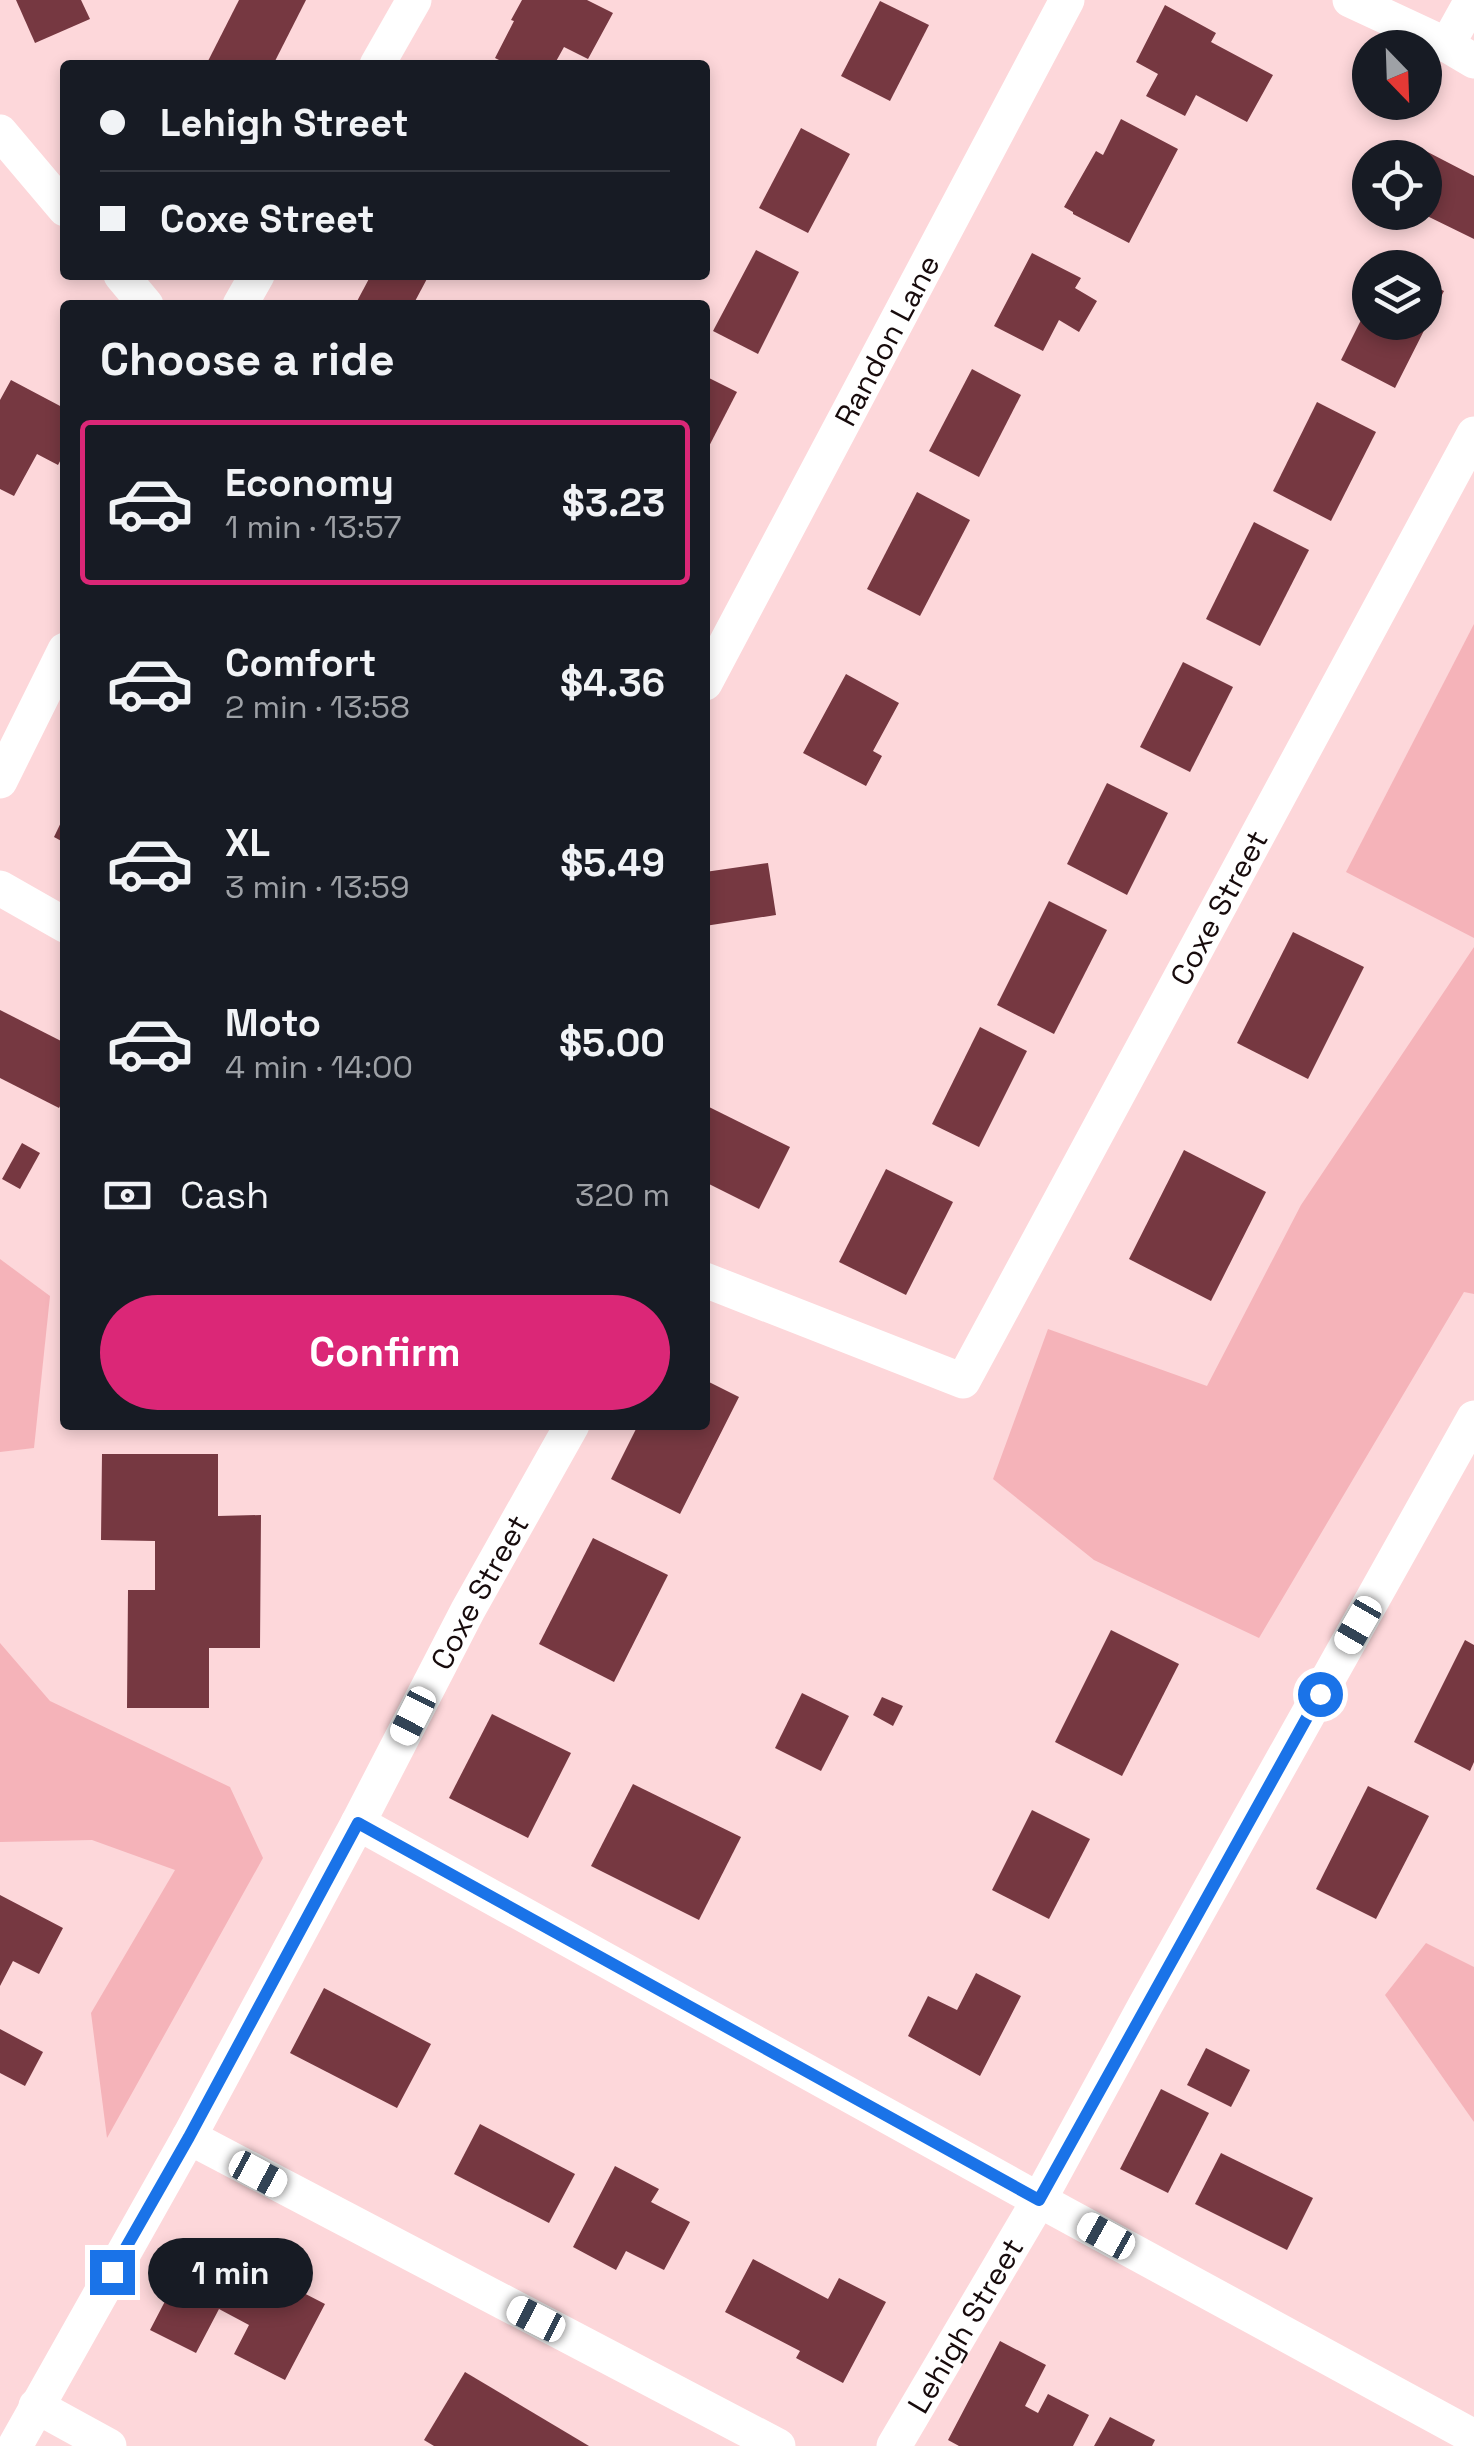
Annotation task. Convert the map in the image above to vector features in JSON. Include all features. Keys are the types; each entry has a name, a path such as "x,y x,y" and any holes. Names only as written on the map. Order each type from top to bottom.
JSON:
{"street":[{"path":"380,60 414,0"},
{"name":"Randon Lane","path":"710,674 1067,0"},
{"path":"1350,0 1460,53 1472,0"},
{"path":"0,132 60,203"},
{"path":"124,280 142,300"},
{"name":"Coxe Street","path":"710,1282 963,1380 1474,434"},
{"path":"0,782 60,660"},
{"path":"0,888 60,922"},
{"name":"Lehigh Street","path":"894,2446 1039,2200 1474,1418"},
{"name":"Coxe Street","path":"15,2446 189,2137 468,1610 569,1430"},
{"path":"358,1823 1474,2437"},
{"path":"189,2137 778,2446"},
{"path":"36,2406 109,2446"}],"shaded area":[{"path":"1474,624 1474,938 1346,872"},
{"path":"1474,947 1474,1294 1464,1292 1259,1638 1094,1560 993,1479 1048,1329 1207,1386 1301,1205"},
{"path":"0,1259 50,1296 34,1448 0,1452"},
{"path":"0,1643 50,1701 230,1787 263,1858 107,2138 91,2013 175,1870 92,1840 0,1842"},
{"path":"1426,1943 1474,1967 1474,2122 1385,1995"}],"building":[{"path":"16,0 81,0 90,19 35,43"},
{"path":"239,0 306,0 276,60 209,60"},
{"path":"522,0 587,0 613,13 588,59 564,47 557,60 495,58 514,21 511,20"},
{"path":"880,1 929,25 890,101 841,76"},
{"path":"1165,5 1216,33 1211,42 1273,75 1247,122 1196,95 1185,116 1146,96 1158,74 1136,62"},
{"path":"1121,119 1178,149 1129,243 1064,207 1096,151 1103,155"},
{"path":"801,128 850,154 808,233 759,208"},
{"path":"1442,159 1474,176 1474,239 1442,223"},
{"path":"756,250 799,272 758,354 713,331"},
{"path":"1032,253 1081,278 1075,288 1097,301 1079,332 1059,320 1043,351 994,326"},
{"path":"368,280 426,280 416,300 358,300"},
{"path":"1352,338 1419,340 1395,388 1341,360"},
{"path":"972,369 1021,395 979,477 929,451"},
{"path":"710,378 737,392 710,444"},
{"path":"11,380 60,406 60,461 58,465 37,454 14,496 0,489 0,400"},
{"path":"1317,402 1376,432 1331,521 1273,491"},
{"path":"917,492 970,520 920,616 867,589"},
{"path":"1254,522 1309,550 1260,646 1206,619"},
{"path":"1183,662 1233,687 1190,772 1140,747"},
{"path":"846,674 899,703 873,751 882,756 866,786 803,753"},
{"path":"1107,783 1168,813 1127,895 1067,864"},
{"path":"768,863 776,915 710,925 710,871"},
{"path":"1049,901 1107,930 1054,1034 997,1005"},
{"path":"1293,932 1364,967 1308,1079 1237,1043"},
{"path":"0,1010 60,1040 59,1108 0,1078"},
{"path":"980,1027 1027,1051 979,1147 932,1124"},
{"path":"710,1107 790,1147 759,1209 710,1184"},
{"path":"22,1143 40,1153 20,1189 2,1179"},
{"path":"1184,1150 1266,1192 1211,1301 1129,1259"},
{"path":"886,1169 953,1202 906,1295 839,1262"},
{"path":"710,1382 739,1397 680,1514 611,1479 636,1430 710,1430"},
{"path":"102,1454 218,1454 218,1516 261,1515 260,1648 209,1648 209,1708 127,1708 128,1590 155,1590 155,1541 101,1540"},
{"path":"593,1538 668,1575 614,1682 539,1644"},
{"path":"1111,1630 1179,1664 1122,1776 1055,1742"},
{"path":"1465,1640 1474,1645 1474,1762 1470,1771 1414,1742"},
{"path":"802,1693 849,1716 821,1771 775,1748"},
{"path":"882,1697 903,1706 893,1726 873,1715"},
{"path":"492,1714 571,1753 528,1838 449,1798"},
{"path":"633,1784 741,1837 699,1920 591,1866"},
{"path":"1368,1786 1429,1816 1376,1919 1316,1889"},
{"path":"1032,1810 1090,1839 1049,1919 992,1890"},
{"path":"0,1895 63,1928 39,1974 13,1961 0,1986"},
{"path":"976,1973 1021,1996 980,2076 908,2036 928,1996 957,2010"},
{"path":"324,1988 431,2044 397,2108 290,2053"},
{"path":"0,2029 43,2052 25,2086 0,2073"},
{"path":"1206,2048 1250,2070 1231,2107 1187,2085"},
{"path":"1161,2089 1209,2113 1168,2193 1120,2169"},
{"path":"480,2124 575,2174 549,2223 454,2174"},
{"path":"1221,2153 1313,2198 1287,2250 1195,2204"},
{"path":"615,2166 659,2189 651,2202 690,2222 664,2270 626,2251 616,2270 573,2247"},
{"path":"198,2238 229,2254 236,2241 298,2274 292,2287 325,2304 285,2380 234,2354 249,2325 219,2309 196,2353 150,2330"},
{"path":"753,2259 828,2299 839,2278 886,2302 843,2383 796,2358 800,2351 725,2312"},
{"path":"1000,2341 1046,2365 1025,2406 1038,2413 1048,2394 1089,2415 1073,2446 959,2446 948,2440"},
{"path":"465,2372 589,2446 434,2446 424,2440"},
{"path":"1110,2417 1155,2440 1152,2446 1094,2446"}],"route":[{"path":"112,2272 358,1823 1039,2200 1320,1694"}]}
